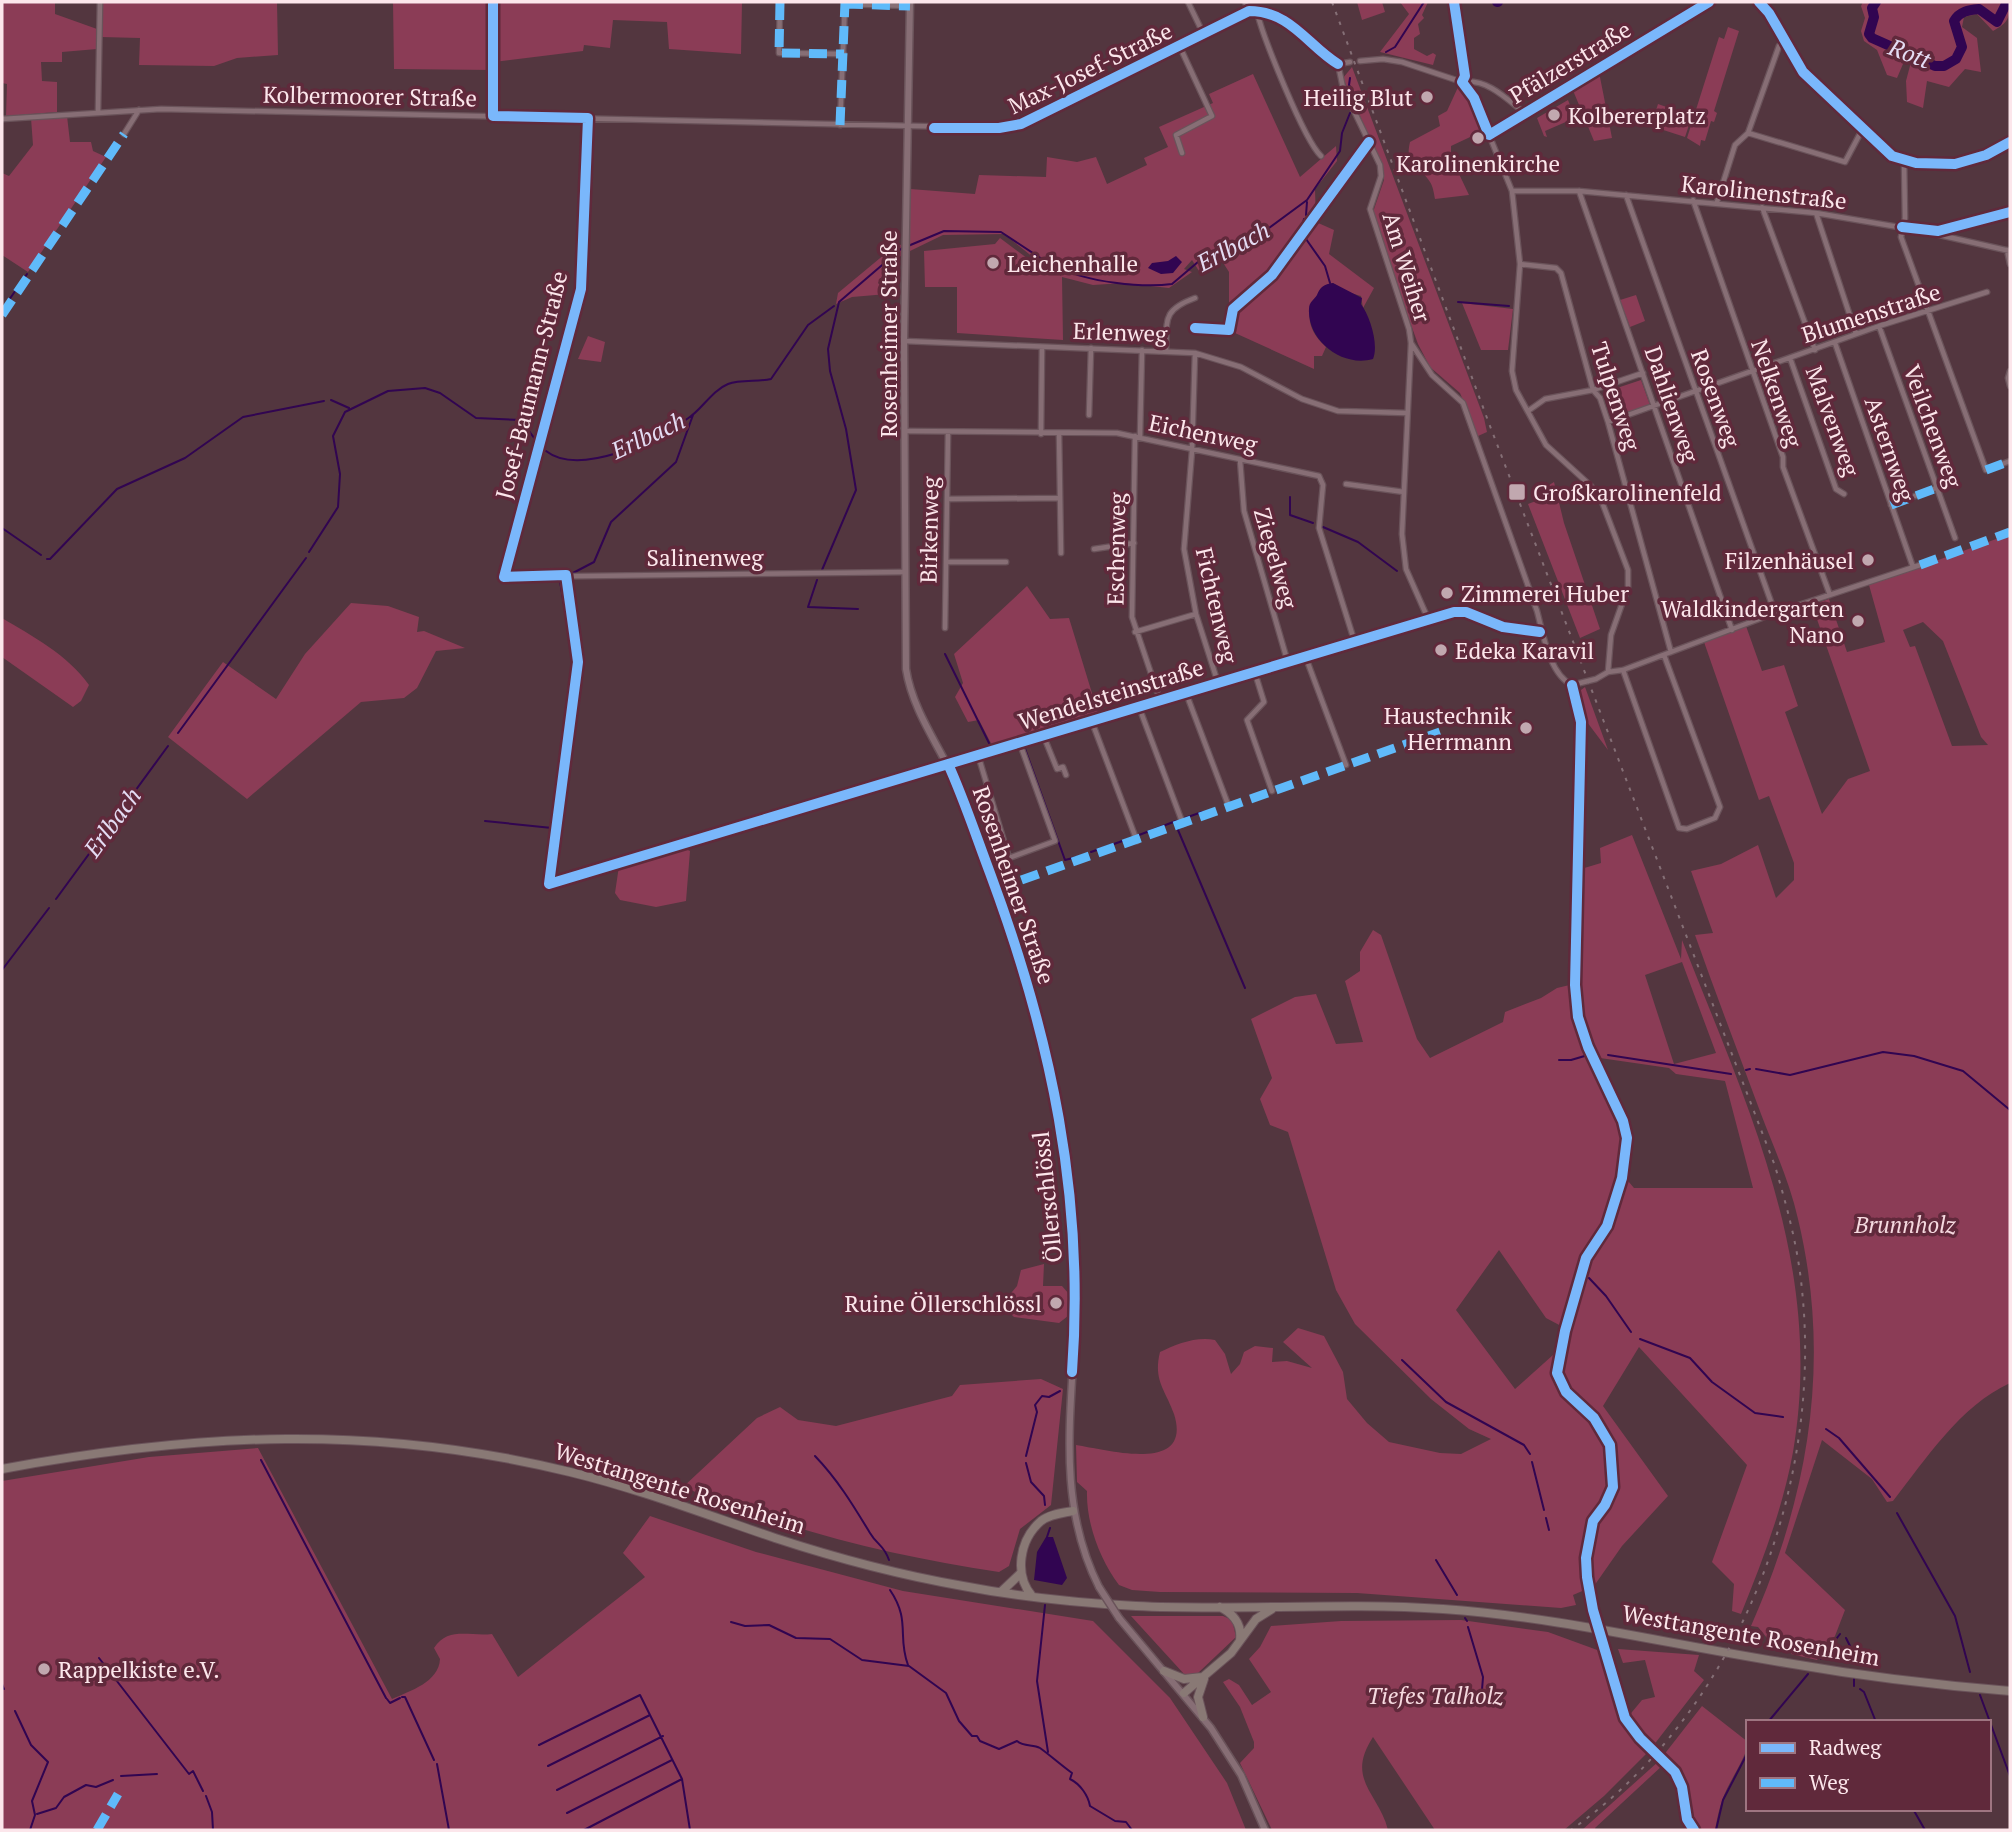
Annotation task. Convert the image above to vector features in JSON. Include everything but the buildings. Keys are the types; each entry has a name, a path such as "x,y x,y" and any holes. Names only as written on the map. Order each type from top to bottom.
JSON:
{"highway":[{"name":"Westtangente Rosenheim","path":"2,1469 143,1445 210,1440 310,1438 420,1444 572,1472 841,1558 915,1576 1001,1592 1138,1606 1441,1609 1546,1620 1853,1673 2010,1691"},
{"path":"1001,1592 1009,1588 1020,1574 1025,1546 1031,1532 1049,1516 1073,1511"},
{"path":"1020,1574 1024,1586 1032,1596"},
{"path":"1219,1607 1231,1614 1239,1624 1239,1643"},
{"path":"1184,1693 1239,1643 1261,1614 1277,1607"},
{"path":"1164,1671 1184,1679 1205,1676"},
{"path":"1203,1717 1199,1689 1205,1676"}],"street":[{"path":"98,111 100,2"},
{"path":"780,2 779,53 845,54"},
{"path":"1188,2 1203,33"},
{"path":"1245,2 1249,11"},
{"path":"1454,2 1465,76 1462,82"},
{"name":"Pfälzerstraße","path":"1489,135 1709,2"},
{"path":"1759,2 1769,13 1803,72 1884,150 1904,160 1955,164 1986,155 2010,142"},
{"path":"840,125 845,3 910,4"},
{"name":"Rosenheimer Straße","path":"910,4 904,341 905,572 909,686 948,764 1003,907 1037,1020"},
{"name":"Max-Josef-Straße","path":"906,127 999,128 1021,124 1249,11 1257,11 1302,31 1338,64"},
{"path":"1257,11 1262,32 1307,134 1321,156"},
{"path":"1717,202 1735,145 1748,133 1779,46 1785,42"},
{"path":"1179,45 1212,116 1176,135 1182,153"},
{"path":"1360,61 1383,59 1402,62 1462,82 1474,80 1488,86 1525,114"},
{"path":"1338,64 1350,62"},
{"name":"Am Weiher","path":"1338,64 1343,88 1380,165 1381,176 1370,209 1409,329 1411,343 1402,534 1406,569 1429,621"},
{"path":"1462,82 1474,98 1512,191 1520,264 1512,371 1516,390 1546,445 1591,486 1602,502 1628,570 1628,587 1611,635 1608,672"},
{"path":"124,134 140,109"},
{"name":"Kolbermoorer Straße","path":"2,119 140,109 906,127"},
{"name":"Josef-Baumann-Straße","path":"504,577 581,289 588,118"},
{"path":"1748,133 1845,162 1862,130"},
{"path":"1904,160 1905,218 1901,237 1931,312 1986,470 2010,461"},
{"name":"Karolinenstraße","path":"1512,191 1579,191 1816,213 1902,227 2008,250"},
{"name":"Dahlienweg","path":"1579,191 1731,630"},
{"name":"Rosenweg","path":"1626,195 1694,392 1776,613"},
{"name":"Nelkenweg","path":"1693,200 1830,596"},
{"path":"1762,207 1815,350"},
{"path":"1922,231 1957,228 2010,212"},
{"path":"1816,213 1856,334"},
{"path":"2008,250 2010,264"},
{"name":"Tulpenweg","path":"1520,264 1556,268 1561,273 1593,390 1600,398 1608,422 1671,652"},
{"name":"Blumenstraße","path":"1608,422 1879,326 1931,312 1987,292"},
{"path":"1166,351 1167,317 1172,308 1195,298"},
{"name":"Veilchenweg","path":"1879,326 1955,538"},
{"name":"Erlenweg","path":"904,341 1195,353 1241,367 1302,399 1338,411 1407,412"},
{"path":"1411,343 1432,375 1464,403 1537,611 1540,632 1560,676 1572,685 1581,722"},
{"name":"Asternweg","path":"1835,343 1913,567"},
{"path":"1041,434 1042,347"},
{"path":"1089,415 1091,348"},
{"name":"Eschenweg","path":"1142,350 1131,589 1135,632 1160,700"},
{"name":"Fichtenweg","path":"1195,353 1192,451 1184,549 1196,614 1218,684"},
{"name":"Malvenweg","path":"1790,358 1836,489 1844,494"},
{"path":"2010,371 2010,386"},
{"path":"1528,411 1545,400 1593,390 1643,373"},
{"name":"Eichenweg","path":"905,431 1041,434 1108,432 1318,476 1323,480 1319,528 1355,643"},
{"name":"Birkenweg","path":"945,628 948,432"},
{"path":"1059,433 1061,553"},
{"name":"Ziegelweg","path":"1240,460 1244,511 1288,663"},
{"path":"1346,484 1404,492"},
{"path":"1891,505 1937,488"},
{"path":"947,499 1060,498"},
{"path":"1094,549 1134,543"},
{"path":"946,562 1006,562"},
{"path":"1572,685 1608,672 1623,670 1776,613 1920,565"},
{"name":"Salinenweg","path":"504,577 905,572"},
{"name":"Wendelsteinstraße","path":"694,840 1429,621 1466,612 1503,627 1540,632"},
{"path":"1135,632 1196,614"},
{"path":"1623,670 1679,828 1687,829 1702,824 1718,816 1720,807 1664,655"},
{"path":"1306,658 1346,765"},
{"path":"1255,673 1264,702 1247,719 1272,791"},
{"path":"1186,693 1229,807"},
{"path":"1139,707 1183,824"},
{"path":"1092,722 1137,841"},
{"path":"1044,737 1057,769 1063,767 1066,775"},
{"path":"978,755 1009,858 1055,841 1020,744"},
{"name":"Öllerschlössl","path":"1037,1020 1061,1124 1071,1189 1076,1293 1068,1476 1080,1541 1099,1587 1119,1618 1184,1693 1233,1761 1265,1830"}],"green space":[{"path":"2,2 55,2 55,14 97,29 97,49 62,52 62,62 41,62 42,81 57,82 57,112 6,116 7,84 2,83"},
{"path":"102,2 277,2 278,55 237,58 214,66 139,65 140,38 101,37"},
{"path":"393,2 742,2 741,54 669,49 667,22 613,20 610,48 584,45 583,51 494,62 494,70 394,69"},
{"path":"1357,2 1382,2 1385,12 1362,20"},
{"path":"1400,2 1428,2 1422,15 1424,18 1418,24 1420,34 1414,38 1414,49 1427,56 1433,53 1436,55 1433,65 1380,52 1409,14"},
{"path":"1863,2 2010,2 2007,20 1993,31 1977,14 1964,17 1962,27 1977,38 1981,72 1965,69 1949,87 1927,81 1923,108 1907,102 1906,81 1911,62 1903,64 1897,78 1887,75 1877,50 1864,41 1861,31 1865,18 1861,6"},
{"path":"1728,27 1739,31 1714,111 1717,113 1714,122 1711,121 1705,141 1701,140 1700,146 1687,138 1719,37 1724,39"},
{"path":"1352,67 1484,418 1487,432 1478,436 1460,393 1430,367 1418,344 1398,289 1373,212 1384,180 1382,165 1343,78"},
{"path":"1599,72 1612,138 1594,141 1572,88"},
{"path":"1253,74 1300,177 1336,146 1337,161 1315,189 1316,222 1334,230 1329,254 1374,288 1363,308 1361,296 1347,292 1333,283 1323,289 1310,314 1315,334 1326,347 1322,356 1314,356 1314,369 1229,328 1229,272 1222,261 1199,271 1192,260 1184,269 1192,272 1169,288 1123,283 1093,285 1062,277 1063,340 957,333 957,287 925,287 924,251 995,244 1000,238 1043,270 1053,270 1061,276 1060,269 1039,262 1004,234 943,235 910,251 910,189 975,194 979,175 1046,177 1047,157 1077,162 1096,157 1107,184 1147,165 1144,158 1168,147 1159,127 1213,103 1209,94"},
{"path":"1459,85 1470,99 1483,131 1451,146 1451,157 1469,195 1435,199 1430,182 1411,161 1410,142 1440,126 1438,116 1447,111"},
{"path":"1568,100 1575,118 1545,131 1547,137 1544,136 1537,118"},
{"path":"1658,104 1692,116 1685,137 1651,126"},
{"path":"67,116 70,142 91,142 93,151 106,157 28,272 2,255 2,173 9,176 33,145 31,118"},
{"path":"897,244 901,245 902,255 889,265 878,283 882,287 897,286 899,293 852,297 836,304 838,293"},
{"path":"1636,295 1645,321 1630,327 1620,300"},
{"path":"1462,303 1513,309 1508,350 1481,350"},
{"path":"588,336 605,342 601,362 578,359"},
{"path":"1641,380 1650,405 1613,417 1605,392"},
{"path":"1554,482 1564,523 1600,629 1580,638 1528,504 1549,496 1546,487"},
{"name":"Brunnholz","path":"2010,534 2010,1383 1975,1405 1960,1419 1931,1451 1893,1501 1887,1502 1872,1479 1822,1440 1785,1553 1845,1610 1835,1636 1817,1660 1791,1654 1790,1641 1771,1643 1758,1627 1751,1626 1788,1527 1800,1477 1809,1427 1813,1324 1808,1272 1795,1206 1695,935 1713,933 1691,871 1721,864 1758,845 1776,898 1794,880 1794,863 1769,796 1759,800 1704,642 1746,626 1762,671 1784,665 1798,706 1785,712 1822,814 1848,779 1870,771 1812,605 1829,599 1847,652 1885,642 1869,585","holes":["1923,622 1943,641 1981,737 1988,745 1952,746 1915,646 1910,647 1903,630"]},
{"path":"1027,586 1050,619 1069,618 1099,716 994,749 979,720 968,722 955,697 963,683 954,654"},
{"path":"351,603 388,606 419,617 417,632 424,631 465,648 436,651 417,688 404,698 361,702 247,799 168,737 223,662 276,699 305,654"},
{"path":"2,618 71,664 89,685 81,701 73,707 2,657"},
{"path":"1585,687 1608,750 1584,718 1577,693"},
{"path":"1632,835 1681,959 1682,940 1755,1127 1774,1189 1789,1253 1798,1317 1800,1383 1793,1452 1778,1514 1741,1614 1732,1611 1734,1584 1712,1562 1747,1465 1639,1347 1603,1406 1668,1496 1622,1546 1594,1586 1573,1595 1576,1605 1561,1608 1357,1593 1160,1592 1132,1590 1119,1585 1096,1541 1089,1516 1087,1491 1077,1482 1076,1445 1144,1454 1160,1451 1171,1445 1177,1433 1174,1414 1159,1377 1158,1362 1160,1352 1173,1346 1194,1340 1215,1340 1225,1354 1231,1374 1240,1364 1244,1352 1255,1346 1273,1348 1272,1362 1287,1361 1312,1368 1283,1342 1298,1328 1324,1336 1343,1372 1347,1399 1367,1423 1389,1442 1440,1453 1461,1454 1491,1439 1469,1429 1431,1399 1355,1324 1336,1290 1288,1132 1270,1125 1260,1099 1272,1078 1251,1019 1295,997 1316,994 1336,1044 1363,1042 1345,981 1360,971 1360,952 1373,930 1381,935 1417,1039 1430,1058 1503,1022 1505,1012 1541,998 1557,988 1578,983 1581,869 1601,863 1600,848","holes":["1682,962 1716,1053 1674,1064 1645,975","1593,1057 1669,1068 1676,1074 1725,1081 1753,1188 1634,1188 1623,1175 1627,1139 1624,1121","1499,1250 1546,1318 1563,1327 1553,1355 1515,1389 1456,1310"]},
{"path":"681,847 690,851 686,901 656,907 620,900 615,893 619,866"},
{"path":"1044,1264 1043,1286 1062,1286 1069,1294 1068,1316 1059,1323 1014,1317 1009,1312 1007,1298 1017,1286 1021,1270"},
{"path":"1041,1379 1063,1389 1051,1505 1020,1529 1009,1566 999,1572 918,1558 838,1539 760,1516 683,1487 757,1418 780,1407 798,1420 836,1426 952,1396 960,1385"},
{"path":"258,1448 392,1699 415,1689 435,1674 440,1659 434,1648 440,1641 453,1635 492,1634 518,1677 645,1577 623,1553 650,1516 756,1552 903,1591 1093,1621 1170,1698 1227,1783 1246,1830 2,1830 2,1481 149,1457"},
{"path":"1131,1616 1223,1616 1232,1620 1236,1637 1197,1674 1184,1674"},
{"name":"Tiefes Talholz","path":"1461,1620 1548,1632 1600,1651 1608,1666 1623,1720 1649,1751 1604,1796 1564,1830 1435,1830 1373,1737 1365,1752 1363,1776 1388,1830 1272,1830 1240,1763 1254,1748 1254,1742 1240,1707 1223,1682 1229,1679 1239,1685 1252,1705 1271,1692 1249,1659 1260,1647 1271,1626 1341,1621"},
{"path":"1618,1649 1699,1655 1694,1671 1704,1680 1653,1746 1627,1718 1642,1700 1655,1697 1645,1660 1623,1663"},
{"path":"1702,1706 1746,1740 1745,1754 1723,1798 1715,1830 1697,1830 1681,1783 1663,1756"},
{"path":"1659,1761 1663,1765 1595,1828 1596,1830 1582,1830"}],"shaded area":[{"path":"1176,256 1182,262 1173,273 1161,274 1148,268 1152,263 1168,261"},
{"path":"1333,283 1362,298 1361,304 1374,339 1373,359 1361,361 1339,355 1320,341 1314,331 1310,320 1310,305 1321,288"},
{"path":"1046,1537 1053,1537 1067,1578 1062,1585 1034,1580 1037,1552"}],"waterway":[{"name":"Erlbach","path":"1386,52 1395,47 1424,2"},
{"name":"Rott","path":"1876,2 1872,8 1874,17 1869,34 1872,38 1935,66 1944,66 1956,59 1962,47 1954,21 1959,15 1979,9 1997,22 2007,2"},
{"name":"Erlbach","path":"1350,78 1349,85 1356,98"},
{"name":"Erlbach","path":"1061,268 1085,277 1115,283 1172,284 1205,256 1265,231 1307,200 1340,151 1342,133 1350,113"},
{"path":"1306,215 1307,202"},
{"path":"1302,227 1304,219"},
{"name":"Erlbach","path":"908,246 944,231 1001,232 1048,263"},
{"path":"1306,239 1325,266 1330,283"},
{"path":"822,570 856,490 846,429 830,371 828,349 839,302 902,248"},
{"path":"2,310 27,274"},
{"path":"1458,302 1509,306"},
{"name":"Erlbach","path":"546,451 560,458 597,458 657,437 692,415 728,384 771,379 808,325 834,306"},
{"name":"Erlbach","path":"309,552 338,507 340,474 333,436 345,412 388,391 425,388 440,393 476,418 521,420 537,442"},
{"path":"331,400 349,408"},
{"path":"47,559 50,559 117,489 185,458 243,417 324,401"},
{"path":"571,574 594,562 611,522 676,462 693,415"},
{"path":"1290,497 1290,515 1313,523"},
{"path":"1323,527 1358,542 1397,571"},
{"path":"2,528 41,555"},
{"name":"Erlbach","path":"178,733 306,558"},
{"path":"485,821 552,828 574,663 560,581 563,579"},
{"path":"817,580 808,607 858,609"},
{"path":"945,654 989,743"},
{"path":"994,746 1021,739"},
{"name":"Erlbach","path":"56,899 168,746"},
{"path":"1024,746 1065,860 1085,855"},
{"path":"1581,967 1585,755"},
{"path":"1185,818 1202,812"},
{"path":"1139,835 1176,821"},
{"path":"1178,830 1245,988"},
{"path":"1091,852 1131,838"},
{"name":"Erlbach","path":"2,970 49,908"},
{"path":"1756,1069 1790,1075 1883,1052 1914,1056 1963,1071 2010,1110"},
{"path":"1559,1060 1588,1055"},
{"path":"1608,1055 1731,1074"},
{"path":"1746,1070 1750,1069"},
{"path":"1586,1274 1588,1260 1608,1230"},
{"path":"1589,1278 1606,1296 1631,1332"},
{"path":"1640,1339 1690,1358 1712,1382 1755,1413 1783,1417"},
{"path":"1402,1360 1446,1402 1524,1445 1530,1454"},
{"path":"1026,1456 1037,1412 1035,1405 1042,1396 1049,1397 1060,1391"},
{"path":"1826,1429 1839,1438 1890,1497"},
{"path":"815,1456 838,1484 889,1560"},
{"path":"261,1460 386,1698"},
{"path":"1532,1462 1544,1510"},
{"path":"1026,1463 1031,1482 1044,1496 1045,1505"},
{"path":"1897,1513 1955,1616 1970,1672"},
{"path":"1546,1518 1549,1530"},
{"path":"1047,1537 1050,1528"},
{"path":"1436,1560 1457,1595"},
{"path":"890,1590 900,1611 908,1665"},
{"path":"1045,1605 1037,1681 1048,1752"},
{"path":"731,1622 745,1626 769,1625 796,1638 830,1639 862,1660 909,1666 946,1693 959,1721 972,1736 977,1736 980,1741 999,1749 1017,1741 1040,1748 1072,1773 1070,1779 1083,1790 1090,1806 1115,1821 1126,1822 1132,1830"},
{"path":"1468,1627 1483,1677 1481,1703"},
{"path":"1821,1659 1840,1634"},
{"path":"1846,1638 1858,1662"},
{"path":"99,1658 189,1774 193,1771 203,1791"},
{"path":"1770,1720 1808,1674"},
{"path":"1854,1678 1854,1686"},
{"path":"2,1684 4,1689"},
{"path":"1860,1689 1864,1692 1875,1720"},
{"path":"539,1745 640,1695 682,1779 690,1830"},
{"path":"1980,1695 1989,1720"},
{"path":"402,1697 405,1697 434,1760"},
{"path":"387,1699 390,1703 400,1698"},
{"path":"15,1711 31,1745 48,1762 32,1801 35,1815 30,1830"},
{"path":"548,1766 650,1715"},
{"path":"1991,1725 2010,1776"},
{"path":"557,1790 663,1736"},
{"path":"1716,1830 1723,1800 1746,1756"},
{"path":"567,1813 672,1760"},
{"path":"437,1764 449,1830"},
{"path":"121,1776 157,1774"},
{"path":"584,1830 682,1779"},
{"path":"37,1814 56,1808 64,1797 86,1785 96,1787 113,1780"},
{"path":"206,1796 212,1812 213,1830"},
{"path":"1914,1811 1925,1830"}],"railway":[{"path":"1332,2 1490,426 1775,1166 1792,1227 1800,1274 1805,1365 1798,1441 1782,1517 1757,1590 1723,1660 1680,1724 1629,1781 1571,1830"}],"marked path":[{"path":"780,2 779,53 844,54"},
{"path":"840,125 845,2"},
{"path":"845,4 910,6"},
{"path":"2,315 124,134"},
{"path":"1986,470 2010,461"},
{"path":"1891,505 1937,488"},
{"path":"1920,565 2010,532"},
{"path":"996,889 1440,732"},
{"path":"97,1830 118,1794"}],"cycle path":[{"path":"493,2 493,116 588,118 581,289 504,577 566,575 578,662 549,884 1454,612 1466,612 1503,627 1540,632"},
{"path":"1454,2 1465,76 1462,82 1474,98 1489,135 1709,2"},
{"path":"1759,2 1769,13 1803,72 1892,156 1916,163 1955,164 1986,155 2010,142"},
{"path":"934,128 999,128 1021,124 1249,11 1264,13 1288,23 1338,64"},
{"path":"1195,328 1229,330 1233,309 1272,275 1369,142"},
{"path":"1902,227 1938,231 2010,212"},
{"path":"1572,685 1581,722 1575,985 1578,1017 1588,1047 1623,1121 1627,1138 1622,1178 1607,1226 1586,1258 1565,1331 1557,1373 1566,1392 1594,1418 1610,1445 1613,1487 1605,1505 1593,1521 1586,1558 1587,1577 1593,1610 1625,1718 1640,1738 1675,1772 1682,1787 1687,1819 1694,1830"},
{"path":"948,764 1012,934 1046,1057 1059,1118 1073,1243 1075,1307 1072,1372"}],"place":[{"name":"Heilig Blut","path":"1427,97"},
{"name":"Kolbererplatz","path":"1554,115"},
{"name":"Karolinenkirche","path":"1478,138"},
{"name":"Leichenhalle","path":"993,263"},
{"name":"Großkarolinenfeld","path":"1517,492"},
{"name":"Filzenhäusel","path":"1868,560"},
{"name":"Zimmerei Huber","path":"1447,593"},
{"name":"Waldkindergarten Nano","path":"1858,621"},
{"name":"Edeka Karavil","path":"1441,650"},
{"name":"Haustechnik Herrmann","path":"1526,728"},
{"name":"Ruine Öllerschlössl","path":"1056,1303"},
{"name":"Rappelkiste e.V.","path":"44,1669"}]}
